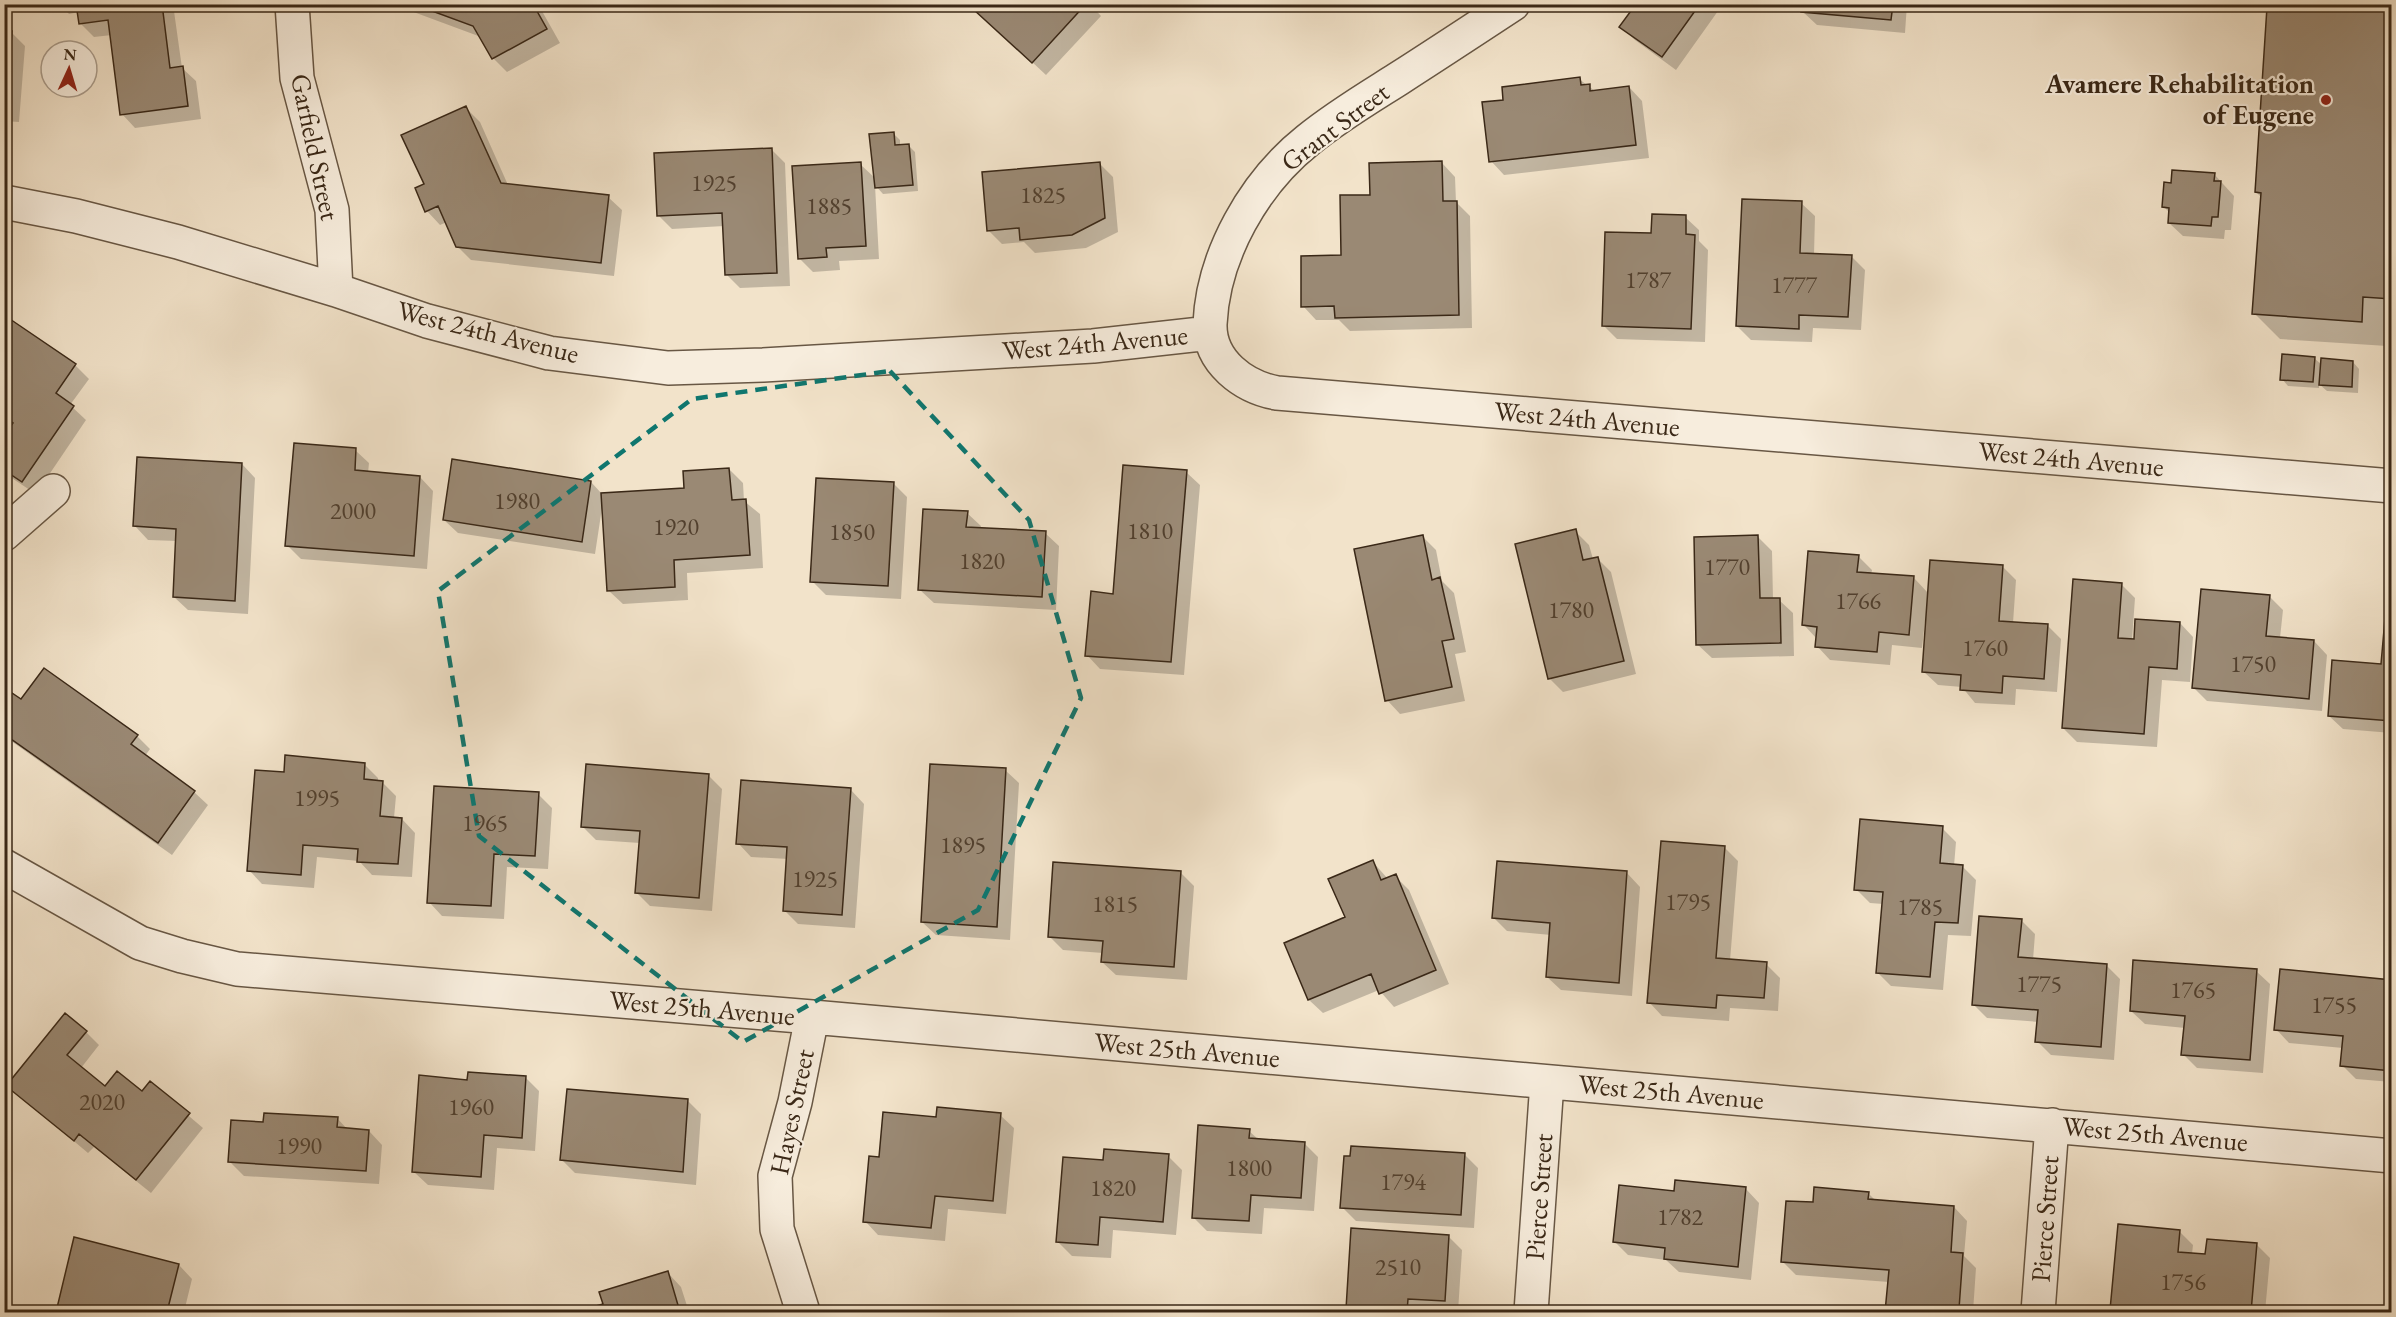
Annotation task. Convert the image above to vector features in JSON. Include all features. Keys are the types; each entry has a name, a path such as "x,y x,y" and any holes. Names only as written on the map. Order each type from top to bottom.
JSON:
{"street":[{"name":"Garfield Street","path":"292,4 297,78 332,210 336,290"},
{"name":"Grant Street","path":"1210,333 1211,303 1222,264 1242,220 1274,173 1308,140 1343,114 1514,4"},
{"name":"West 24th Avenue","path":"4,202 76,216 167,239 336,290 427,321 549,353 668,368 763,365 1069,347 1210,333 1219,354 1231,371 1244,382 1260,390 1277,393 2391,486"},
{"path":"4,534 53,491"},
{"name":"West 25th Avenue","path":"4,866 140,943 237,969 812,1017 2391,1156"},
{"name":"Hayes Street","path":"803,1312 777,1229 775,1176 795,1102 812,1017"},
{"name":"Pierce Street","path":"1531,1312 1547,1082"},
{"name":"Pierce Street","path":"2038,1312 2052,1125"}],"highlighted area":[{"path":"890,371 1029,520 1081,698 978,910 743,1042 479,836 438,591 692,399"}],"building":[{"path":"76,4 162,4 170,68 183,66 188,106 120,115 108,20 79,24"},
{"path":"413,4 533,4 547,29 492,59 473,26"},
{"path":"978,4 1086,4 1032,63 973,9"},
{"path":"1636,4 1700,4 1662,57 1619,27"},
{"path":"1802,4 1893,4 1891,20 1801,12"},
{"name":"Avamere Rehabilitation of Eugene","path":"2275,4 2392,4 2392,299 2363,297 2362,322 2252,314 2261,193 2255,192 2267,7 2274,7"},
{"path":"4,31 12,31 6,109 4,109"},
{"path":"1580,77 1581,85 1590,84 1590,91 1629,86 1636,145 1489,162 1482,102 1503,100 1502,87"},
{"path":"466,106 501,183 609,195 601,263 456,247 438,206 425,212 415,188 424,184 401,135"},
{"path":"894,132 895,145 909,144 913,185 875,188 869,134"},
{"path":"772,148 777,273 725,275 722,213 657,216 654,153"},
{"path":"1442,161 1443,201 1457,201 1459,315 1335,318 1334,306 1301,307 1301,256 1341,255 1340,195 1370,195 1369,163"},
{"path":"861,162 866,246 826,248 827,257 798,259 792,166"},
{"path":"1100,162 1105,218 1072,235 1020,240 1019,228 987,231 982,172"},
{"path":"2172,170 2215,173 2214,181 2221,181 2218,217 2212,217 2211,226 2168,223 2169,208 2162,207 2164,182 2171,183"},
{"path":"1742,199 1802,201 1800,253 1852,255 1848,317 1799,315 1799,329 1736,326"},
{"path":"1652,214 1686,215 1686,234 1695,235 1691,329 1602,326 1605,232 1651,233"},
{"path":"4,315 76,364 56,393 74,406 22,482 4,470 4,435 13,423 4,417"},
{"path":"2282,354 2315,357 2313,382 2280,380"},
{"path":"2321,358 2353,361 2352,387 2319,385"},
{"path":"294,443 356,448 355,470 420,476 414,556 285,546"},
{"path":"137,457 242,463 235,601 173,597 176,529 133,526"},
{"path":"452,459 591,481 582,542 443,520"},
{"path":"1123,465 1187,470 1171,662 1085,656 1091,591 1113,594"},
{"path":"729,468 732,500 746,499 750,555 674,560 675,587 607,591 601,493 684,488 683,471"},
{"path":"816,478 894,482 888,586 810,582"},
{"path":"923,509 968,511 966,527 1046,531 1042,597 918,590"},
{"path":"1576,529 1583,560 1598,557 1624,661 1548,679 1515,544"},
{"path":"1423,535 1432,580 1440,577 1454,639 1442,641 1452,687 1385,701 1354,549"},
{"path":"1758,535 1760,598 1780,598 1781,643 1696,645 1694,537"},
{"path":"1808,551 1859,555 1857,572 1914,576 1909,635 1879,632 1877,652 1815,647 1817,627 1802,625"},
{"path":"1930,560 2003,565 1999,621 2048,624 2044,679 2003,676 2002,693 1960,690 1961,675 1922,672"},
{"path":"2073,579 2122,583 2118,638 2134,639 2135,619 2180,622 2177,669 2149,667 2144,734 2062,728"},
{"path":"2201,589 2270,595 2266,636 2314,640 2309,699 2192,688"},
{"path":"2386,607 2392,608 2392,721 2328,716 2332,660 2381,664"},
{"path":"44,668 138,735 131,744 195,791 158,843 4,734 4,698 9,691 21,699"},
{"path":"285,755 365,763 364,779 383,781 380,816 402,818 398,864 357,862 358,849 303,845 301,875 247,871 255,770 284,772"},
{"path":"586,764 709,774 699,898 635,893 640,831 581,827"},
{"path":"930,764 1006,768 997,927 921,922"},
{"path":"741,780 851,788 842,915 783,911 787,847 736,844"},
{"path":"434,786 539,792 535,856 494,854 491,906 427,903"},
{"path":"1860,819 1943,826 1940,863 1963,865 1958,923 1935,922 1930,977 1876,973 1883,892 1854,890"},
{"path":"1661,841 1725,846 1716,958 1767,962 1764,998 1717,995 1716,1008 1647,1003"},
{"path":"1373,860 1381,880 1396,874 1436,970 1379,994 1371,974 1308,1000 1284,943 1345,917 1328,879"},
{"path":"1497,861 1627,871 1619,983 1546,977 1550,923 1492,918"},
{"path":"1053,862 1181,871 1174,967 1101,962 1103,941 1048,937"},
{"path":"1979,916 2022,919 2018,957 2107,964 2101,1047 2035,1042 2038,1010 1972,1005"},
{"path":"2133,960 2257,969 2250,1060 2181,1055 2185,1016 2130,1011"},
{"path":"2280,969 2392,980 2392,1071 2340,1066 2343,1036 2274,1030"},
{"path":"65,1013 87,1031 67,1055 105,1086 117,1071 142,1091 150,1081 190,1113 136,1180 79,1134 74,1141 6,1086"},
{"path":"468,1072 526,1076 522,1138 484,1135 481,1177 412,1172 419,1075 467,1080"},
{"path":"567,1089 688,1099 683,1172 560,1160"},
{"path":"937,1107 1001,1113 993,1201 935,1196 931,1228 863,1222 869,1156 879,1157 883,1112 936,1117"},
{"path":"264,1113 338,1117 337,1127 369,1130 366,1171 228,1162 231,1120 263,1122"},
{"path":"1198,1125 1250,1129 1249,1138 1305,1142 1301,1198 1251,1195 1249,1221 1192,1218"},
{"path":"1351,1146 1465,1153 1461,1215 1340,1208 1344,1156 1350,1156"},
{"path":"1104,1149 1169,1154 1163,1222 1100,1217 1098,1245 1056,1242 1063,1157 1103,1160"},
{"path":"1675,1180 1746,1187 1738,1267 1664,1259 1665,1248 1613,1242 1619,1185 1674,1191"},
{"path":"1814,1187 1869,1192 1868,1199 1954,1206 1951,1252 1963,1253 1959,1309 1939,1306 1939,1312 1885,1312 1889,1270 1781,1262 1786,1201 1813,1202"},
{"path":"2118,1224 2180,1230 2178,1252 2205,1254 2207,1239 2257,1243 2251,1312 2110,1310"},
{"path":"1351,1228 1449,1235 1445,1301 1408,1299 1407,1312 1346,1309"},
{"path":"74,1237 179,1264 167,1312 56,1312"},
{"path":"668,1271 680,1312 578,1312 603,1304 599,1292"}],"place":[{"name":"Avamere Rehabilitation of Eugene","path":"2326,100"}]}
